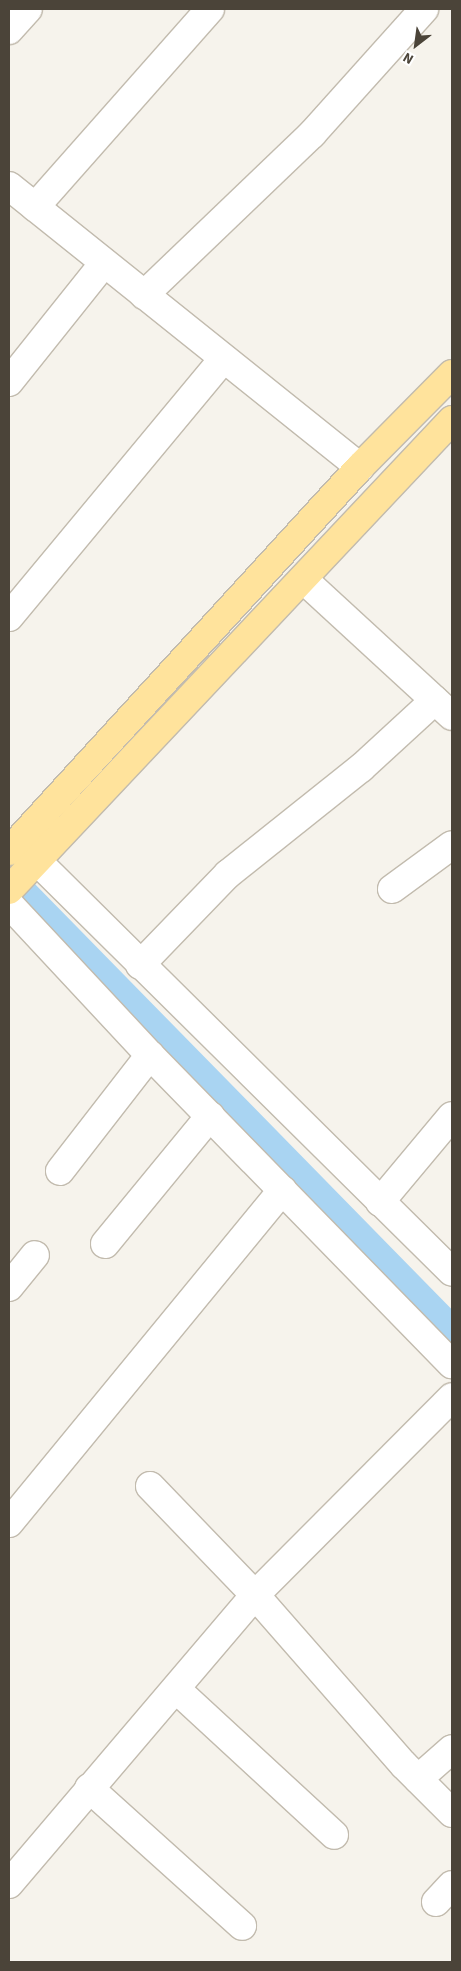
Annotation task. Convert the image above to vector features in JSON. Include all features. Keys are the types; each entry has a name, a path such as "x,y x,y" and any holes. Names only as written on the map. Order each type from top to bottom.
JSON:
{"main road":[{"path":"18,858 360,467 452,374"},
{"path":"18,858 303,579 452,420"}],"street":[{"path":"9,30 28,9"},
{"path":"35,207 210,9"},
{"path":"144,295 312,134 424,9"},
{"path":"9,186 360,467"},
{"path":"9,382 104,263"},
{"path":"9,617 223,358"},
{"path":"140,965 228,874 361,768 444,708 303,579"},
{"path":"392,888 452,845"},
{"path":"18,858 140,965 452,1272"},
{"path":"9,904 150,1055 452,1364"},
{"path":"60,1171 150,1055"},
{"path":"105,1244 210,1116"},
{"path":"380,1202 452,1116"},
{"path":"9,1523 283,1190"},
{"path":"9,1287 35,1255"},
{"path":"9,1884 255,1595 452,1397"},
{"path":"150,1486 255,1595 418,1779 452,1813"},
{"path":"176,1689 334,1835"},
{"path":"418,1779 452,1750"},
{"path":"89,1788 242,1926"}],"waterway":[{"path":"9,879 452,1331"}]}
